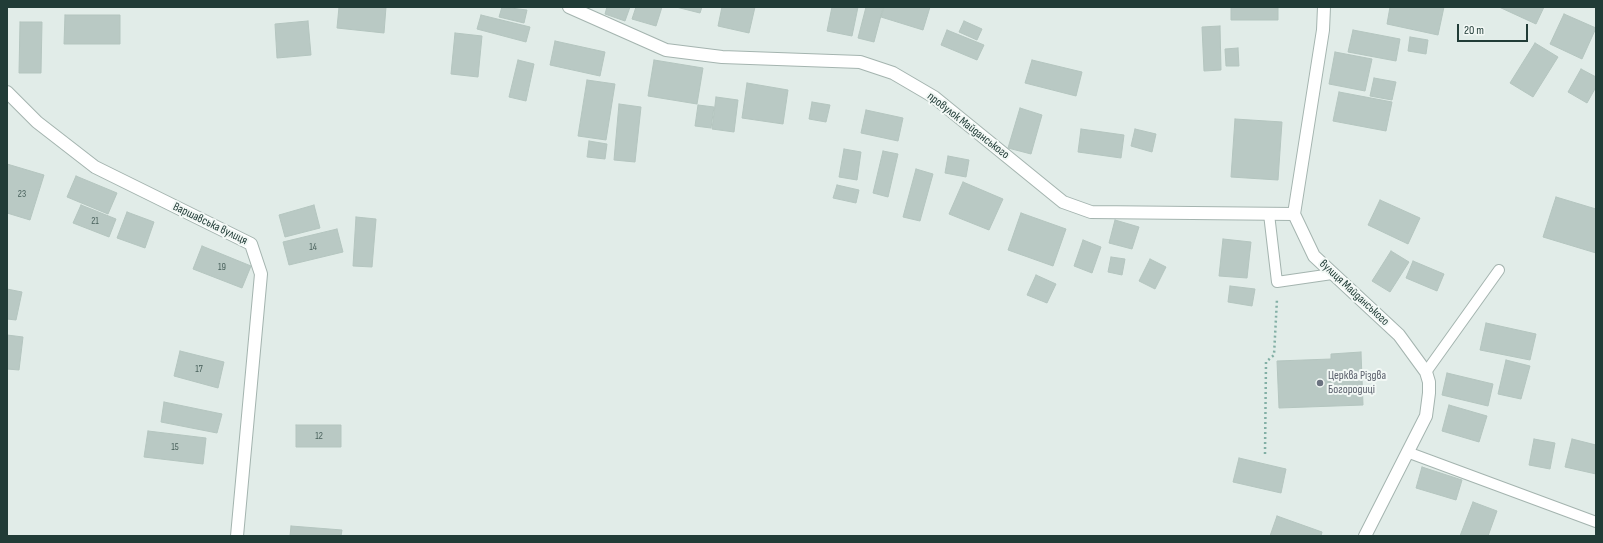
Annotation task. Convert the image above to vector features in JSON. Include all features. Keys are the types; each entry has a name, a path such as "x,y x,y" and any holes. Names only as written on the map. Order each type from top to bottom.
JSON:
{"street":[{"name":"провулок Майданського","path":"569,7 666,50 722,58 860,62 893,73 934,97 1063,202 1091,212 1294,214"},
{"path":"1294,214 1323,30 1324,7"},
{"name":"Варшавська вулиця","path":"7,92 37,122 95,167 251,244 261,274 237,536"},
{"name":"вулиця Майданського","path":"1294,214 1314,256 1399,335 1426,372 1429,393 1426,416 1365,536"}],"lane":[{"path":"1269,214 1277,282 1332,274"},
{"path":"1426,372 1498,270"},
{"path":"1408,452 1596,522"}],"path":[{"path":"1265,454 1266,362 1274,355 1277,282"}],"building":[{"path":"339,7 386,7 384,33 337,28"},
{"path":"502,7 527,10 524,23 499,17"},
{"path":"607,7 630,7 625,21 605,14"},
{"path":"636,7 662,7 656,26 632,19"},
{"path":"676,7 702,7 700,13"},
{"path":"722,7 755,7 749,33 718,26"},
{"path":"832,7 858,7 852,36 827,31"},
{"path":"866,7 883,8 874,42 858,38"},
{"path":"884,7 930,7 923,30 881,17"},
{"path":"1231,7 1278,7 1278,20 1231,20"},
{"path":"1390,7 1444,7 1438,35 1387,24"},
{"path":"1499,7 1544,7 1536,24"},
{"path":"1564,14 1596,28 1582,59 1550,44"},
{"path":"65,15 120,15 120,44 64,44"},
{"path":"481,15 530,27 526,42 477,29"},
{"path":"308,21 311,55 277,58 275,24"},
{"path":"964,21 982,29 977,40 959,32"},
{"path":"20,22 42,22 41,73 19,73"},
{"path":"1220,26 1221,70 1204,71 1202,27"},
{"path":"947,30 984,45 977,60 941,45"},
{"path":"1353,30 1400,39 1396,61 1348,52"},
{"path":"455,33 482,36 478,77 451,74"},
{"path":"1410,37 1428,40 1426,54 1408,51"},
{"path":"555,41 605,52 600,76 550,65"},
{"path":"1535,43 1558,57 1533,97 1510,83"},
{"path":"1238,48 1239,66 1226,66 1225,49"},
{"path":"1335,52 1372,59 1365,91 1329,84"},
{"path":"518,60 534,64 526,101 509,97"},
{"path":"654,60 703,68 697,104 648,96"},
{"path":"1032,60 1082,72 1076,96 1025,83"},
{"path":"1581,69 1596,77 1596,87 1587,103 1568,92"},
{"path":"1374,78 1396,82 1392,100 1370,96"},
{"path":"587,80 615,84 606,140 578,136"},
{"path":"747,83 788,90 783,124 742,118"},
{"path":"1339,92 1392,102 1386,131 1333,121"},
{"path":"716,97 738,100 734,132 712,129"},
{"path":"812,102 830,105 826,122 809,119"},
{"path":"619,104 641,107 635,162 614,160"},
{"path":"698,105 714,107 711,128 695,126"},
{"path":"1020,108 1042,115 1031,154 1008,148"},
{"path":"866,110 903,118 898,141 861,133"},
{"path":"1235,119 1282,122 1278,180 1231,177"},
{"path":"1081,129 1124,135 1121,158 1078,152"},
{"path":"1135,129 1156,134 1152,152 1131,146"},
{"path":"589,141 607,144 605,159 587,157"},
{"path":"844,149 861,152 857,180 839,177"},
{"path":"883,151 898,154 888,197 873,193"},
{"path":"948,156 969,160 966,177 945,173"},
{"path":"7,164 44,175 30,220 7,213"},
{"path":"916,169 933,174 920,221 903,217"},
{"path":"76,176 117,193 108,214 67,197"},
{"path":"963,182 1003,199 989,230 949,214"},
{"path":"837,185 859,190 856,203 833,198"},
{"path":"1556,197 1596,209 1596,253 1543,237"},
{"path":"1380,200 1420,218 1408,244 1368,225"},
{"path":"81,205 116,219 109,237 73,223"},
{"path":"314,205 320,228 285,237 279,215"},
{"path":"127,212 154,222 145,248 117,238"},
{"path":"1021,213 1066,229 1053,266 1008,250"},
{"path":"356,217 376,219 372,267 353,266"},
{"path":"1115,220 1139,227 1132,249 1109,243"},
{"path":"337,229 343,252 289,265 283,242"},
{"path":"1223,239 1251,242 1247,278 1219,276"},
{"path":"1083,240 1101,247 1092,273 1074,266"},
{"path":"202,246 251,266 242,288 193,269"},
{"path":"1391,251 1409,262 1390,292 1372,281"},
{"path":"1111,257 1125,259 1122,275 1108,272"},
{"path":"1150,259 1166,267 1155,289 1139,281"},
{"path":"1413,261 1444,274 1437,291 1406,278"},
{"path":"1036,275 1056,284 1047,303 1027,295"},
{"path":"1230,286 1255,289 1252,306 1228,302"},
{"path":"7,289 22,292 16,320 7,319"},
{"path":"1486,323 1536,334 1530,360 1480,350"},
{"path":"7,335 23,337 19,370 7,369"},
{"path":"180,351 224,362 218,388 174,376"},
{"name":"Церква Різдва Богородиці","path":"1361,352 1363,405 1279,408 1277,361 1331,359 1331,354"},
{"path":"1506,360 1530,366 1521,399 1498,394"},
{"path":"1447,373 1493,384 1488,406 1442,395"},
{"path":"164,402 222,414 217,433 161,422"},
{"path":"1449,405 1487,416 1479,442 1442,431"},
{"path":"296,425 341,425 341,447 296,447"},
{"path":"148,431 206,438 203,464 144,457"},
{"path":"1534,439 1555,443 1550,469 1529,465"},
{"path":"1572,439 1596,445 1596,474 1565,467"},
{"path":"1239,458 1286,469 1281,493 1233,482"},
{"path":"1422,467 1462,480 1456,500 1416,488"},
{"path":"1473,502 1497,511 1488,536 1460,536"},
{"path":"1277,516 1322,532 1321,536 1270,536"},
{"path":"291,526 342,530 341,536 290,536"}],"place":[{"name":"Церква Різдва Богородиці","path":"1320,383"}]}
